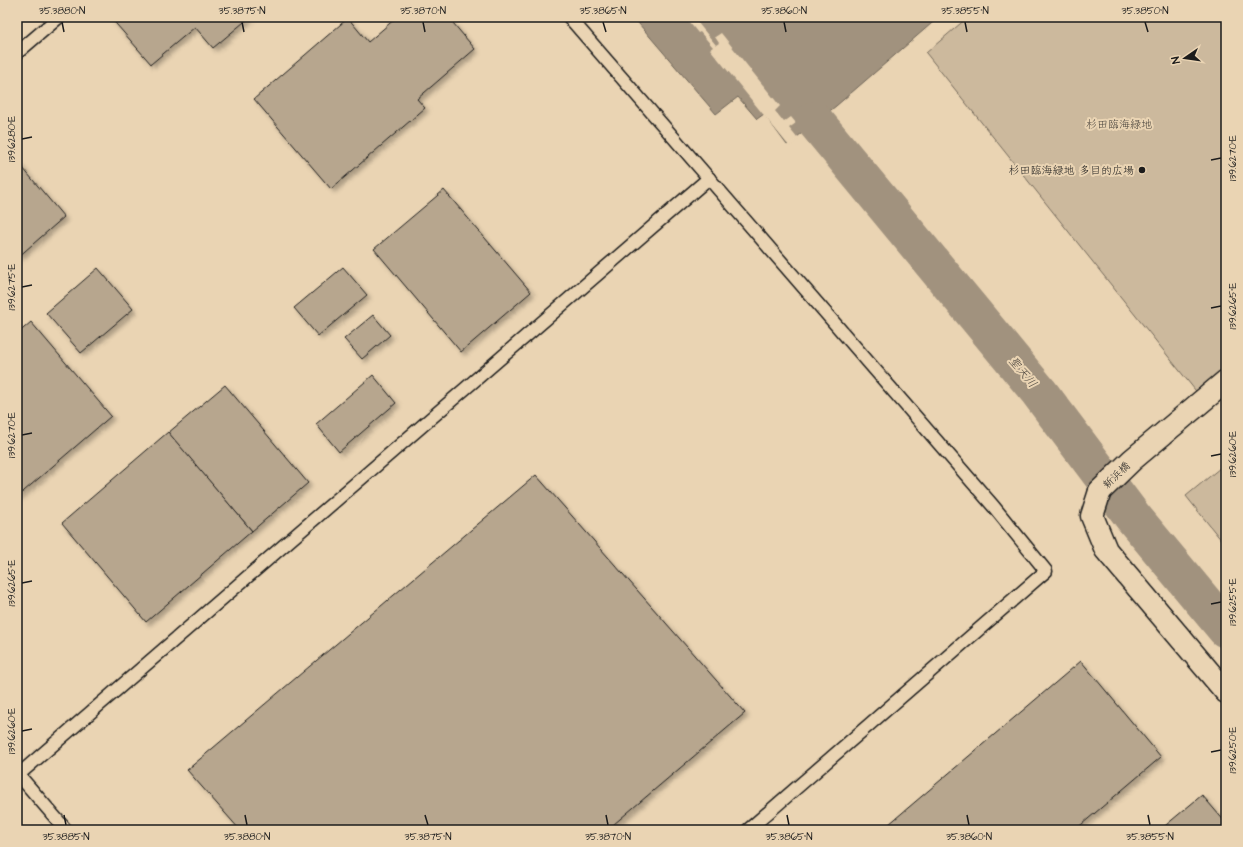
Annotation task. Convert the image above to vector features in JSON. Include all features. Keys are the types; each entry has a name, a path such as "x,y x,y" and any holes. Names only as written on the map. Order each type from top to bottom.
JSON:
{"street":[{"name":"新浜橋","path":"1226,381 1132,460 1100,491 1092,516 1106,550 1226,692"}],"lane":[{"path":"17,52 59,17"},
{"path":"569,17 994,507 1046,571 748,830"},
{"path":"66,830 18,774 709,178"}],"green space":[{"name":"杉田臨海緑地","path":"968,17 1226,17 1226,372 1199,395 926,53"},
{"path":"1226,463 1226,546 1186,496"}],"shaded area":[{"path":"633,17 939,17 836,106 787,145 764,114 757,119 738,97 716,114"}],"pier":[{"path":"685,17 693,17 716,45 719,43 715,37 721,33 780,106 775,111 784,122 791,117 796,123 789,128 798,139 789,146 710,49 713,47 700,32 698,33"}],"building":[{"path":"110,17 250,17 213,48 195,27 151,64"},
{"path":"397,17 448,17 475,49 417,99 425,108 331,189 254,99 348,18 368,42"},
{"path":"17,161 64,217 17,258"},
{"path":"444,190 531,292 461,352 374,249"},
{"path":"343,267 367,295 318,336 294,308"},
{"path":"98,268 133,309 81,353 46,313"},
{"path":"373,315 390,335 362,359 344,339"},
{"path":"31,322 111,416 17,497 17,334"},
{"path":"373,375 396,403 339,452 316,424"},
{"path":"225,385 308,483 252,531 168,433"},
{"path":"168,432 252,531 146,622 62,523"},
{"path":"536,475 745,713 607,830 240,830 187,770"},
{"path":"1081,661 1161,757 1075,830 882,830"},
{"path":"1202,795 1226,823 1226,830 1160,830"}],"waterway":[{"name":"聖天川","path":"814,120 1039,392 1133,517 1226,629"}],"place":[{"name":"杉田臨海緑地 多目的広場","path":"1142,170"}]}
